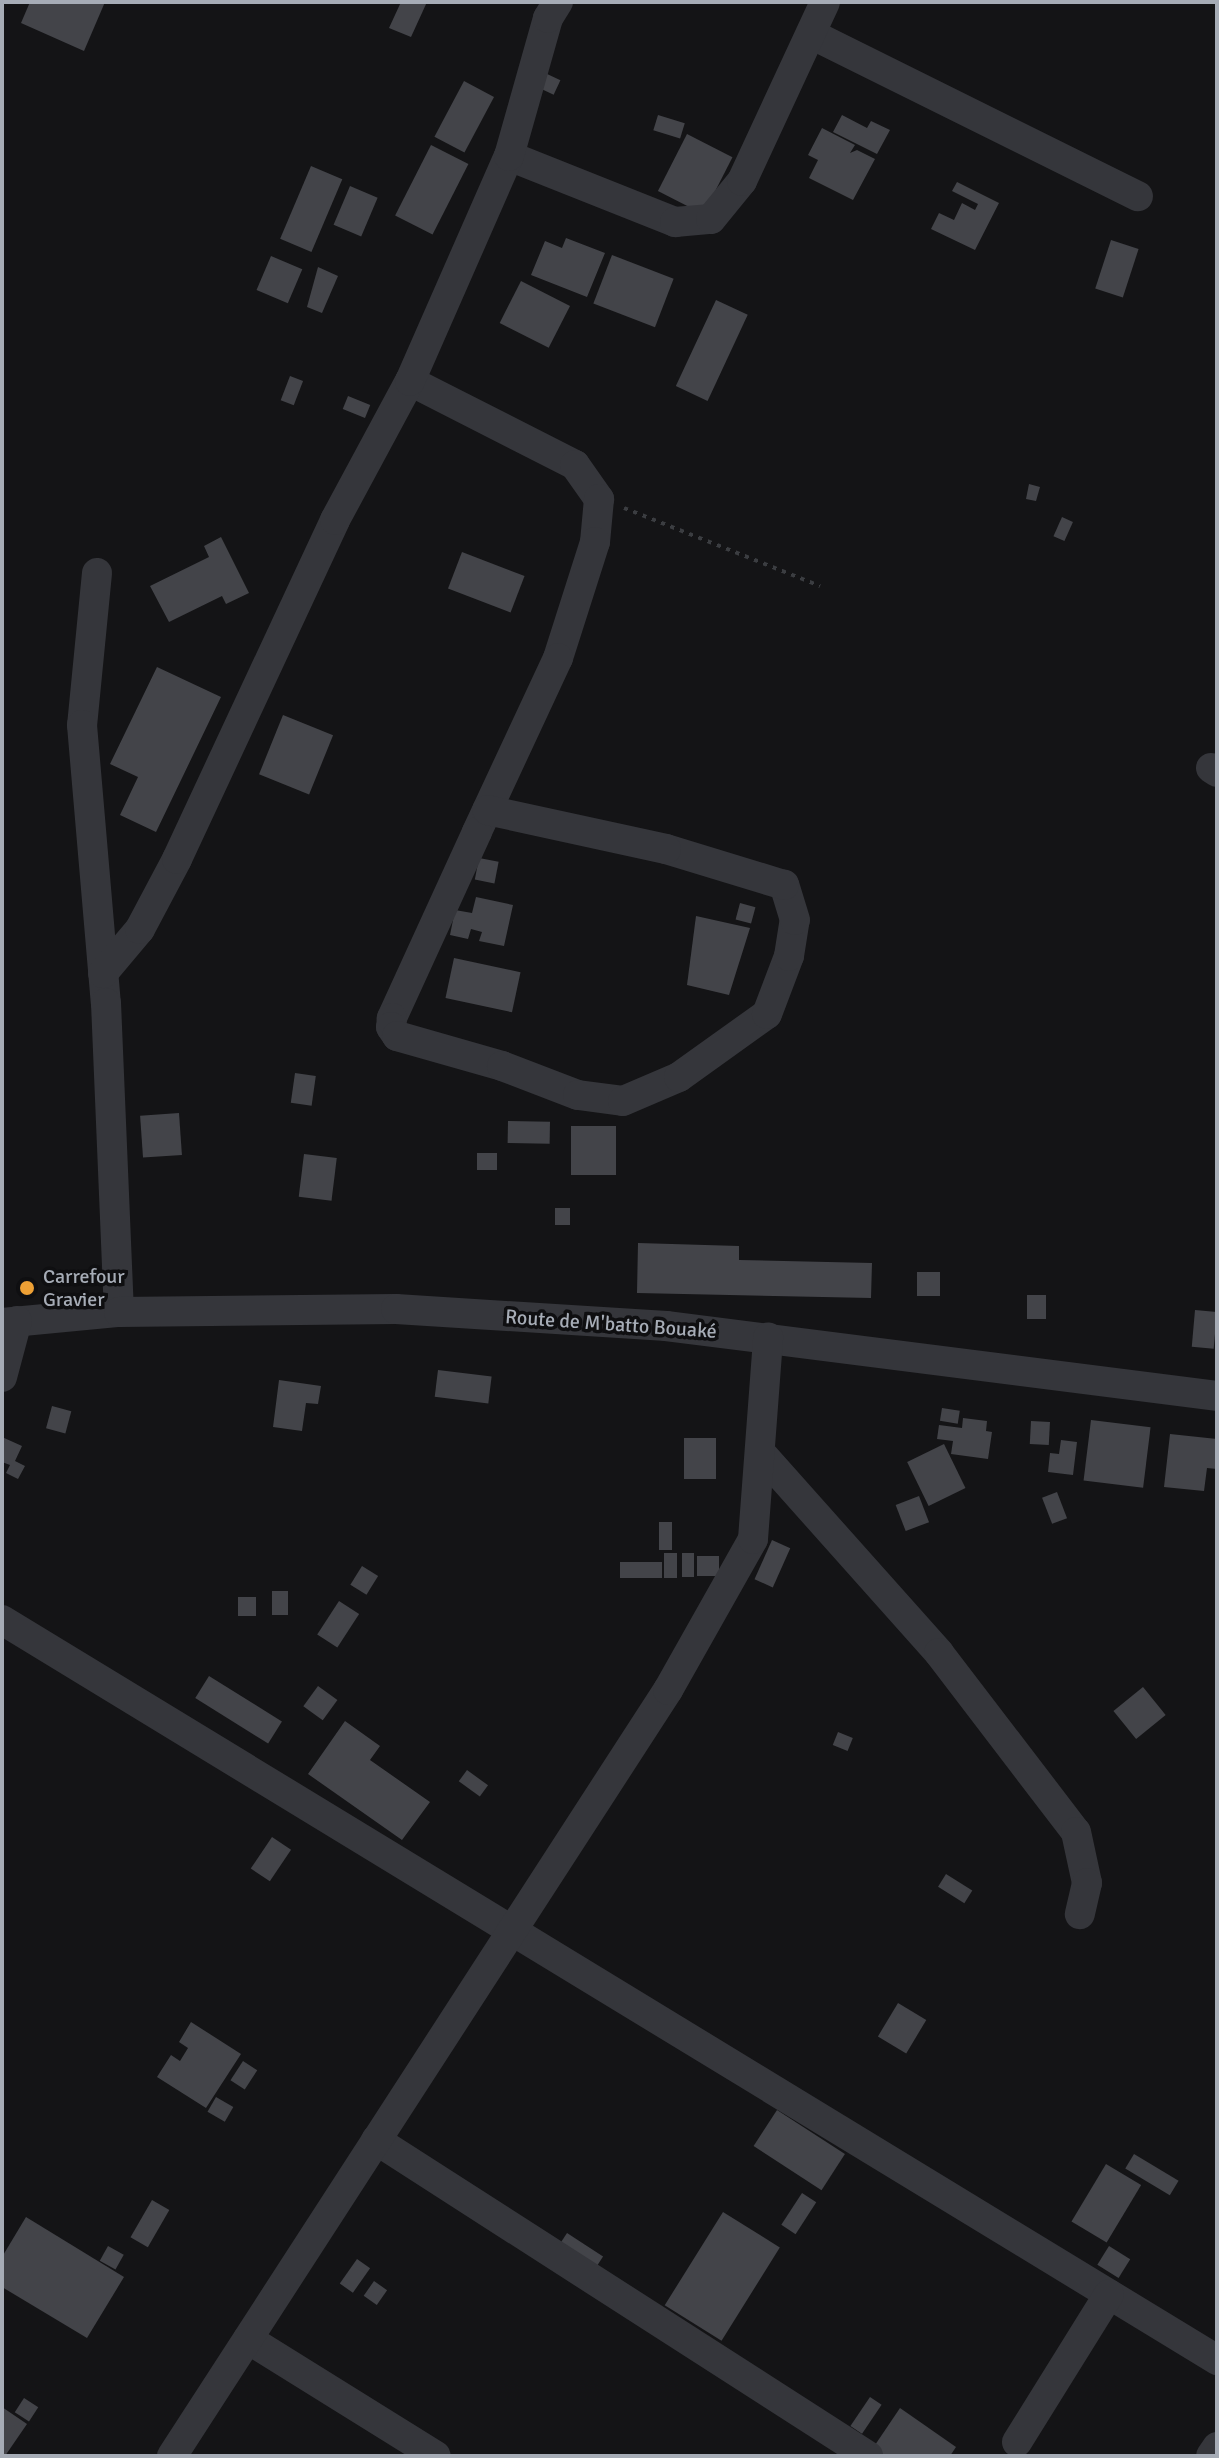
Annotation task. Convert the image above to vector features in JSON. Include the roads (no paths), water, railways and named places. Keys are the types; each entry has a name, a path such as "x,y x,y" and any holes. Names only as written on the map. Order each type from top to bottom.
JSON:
{"street":[{"path":"103,973 140,929 177,859 335,520 410,381 509,156 548,18 558,2"},
{"path":"509,156 675,222 711,219 742,181 825,2"},
{"path":"811,34 1138,196"},
{"path":"410,381 575,465 599,499 595,542 558,658 487,810 392,1018 397,1036 502,1066 578,1095 623,1101 679,1077 767,1014 789,956 795,920 784,885 666,849 487,810"},
{"path":"97,573 82,725 103,973 119,1312"},
{"name":"Route de M'batto Bouaké","path":"9,1322 119,1312 396,1309 666,1326 1217,1396"},
{"path":"2,1377 9,1322"},
{"path":"172,2456 668,1690 753,1539 768,1338"},
{"path":"760,1452 939,1653 1076,1832 1087,1883 1080,1914"},
{"path":"2,1620 1217,2360"},
{"path":"376,2140 868,2456"},
{"path":"1017,2442 1109,2294"},
{"path":"248,2339 436,2456"},
{"path":"1211,2456 1217,2447"}],"place":[{"name":"Carrefour Gravier","path":"27,1288"}]}
